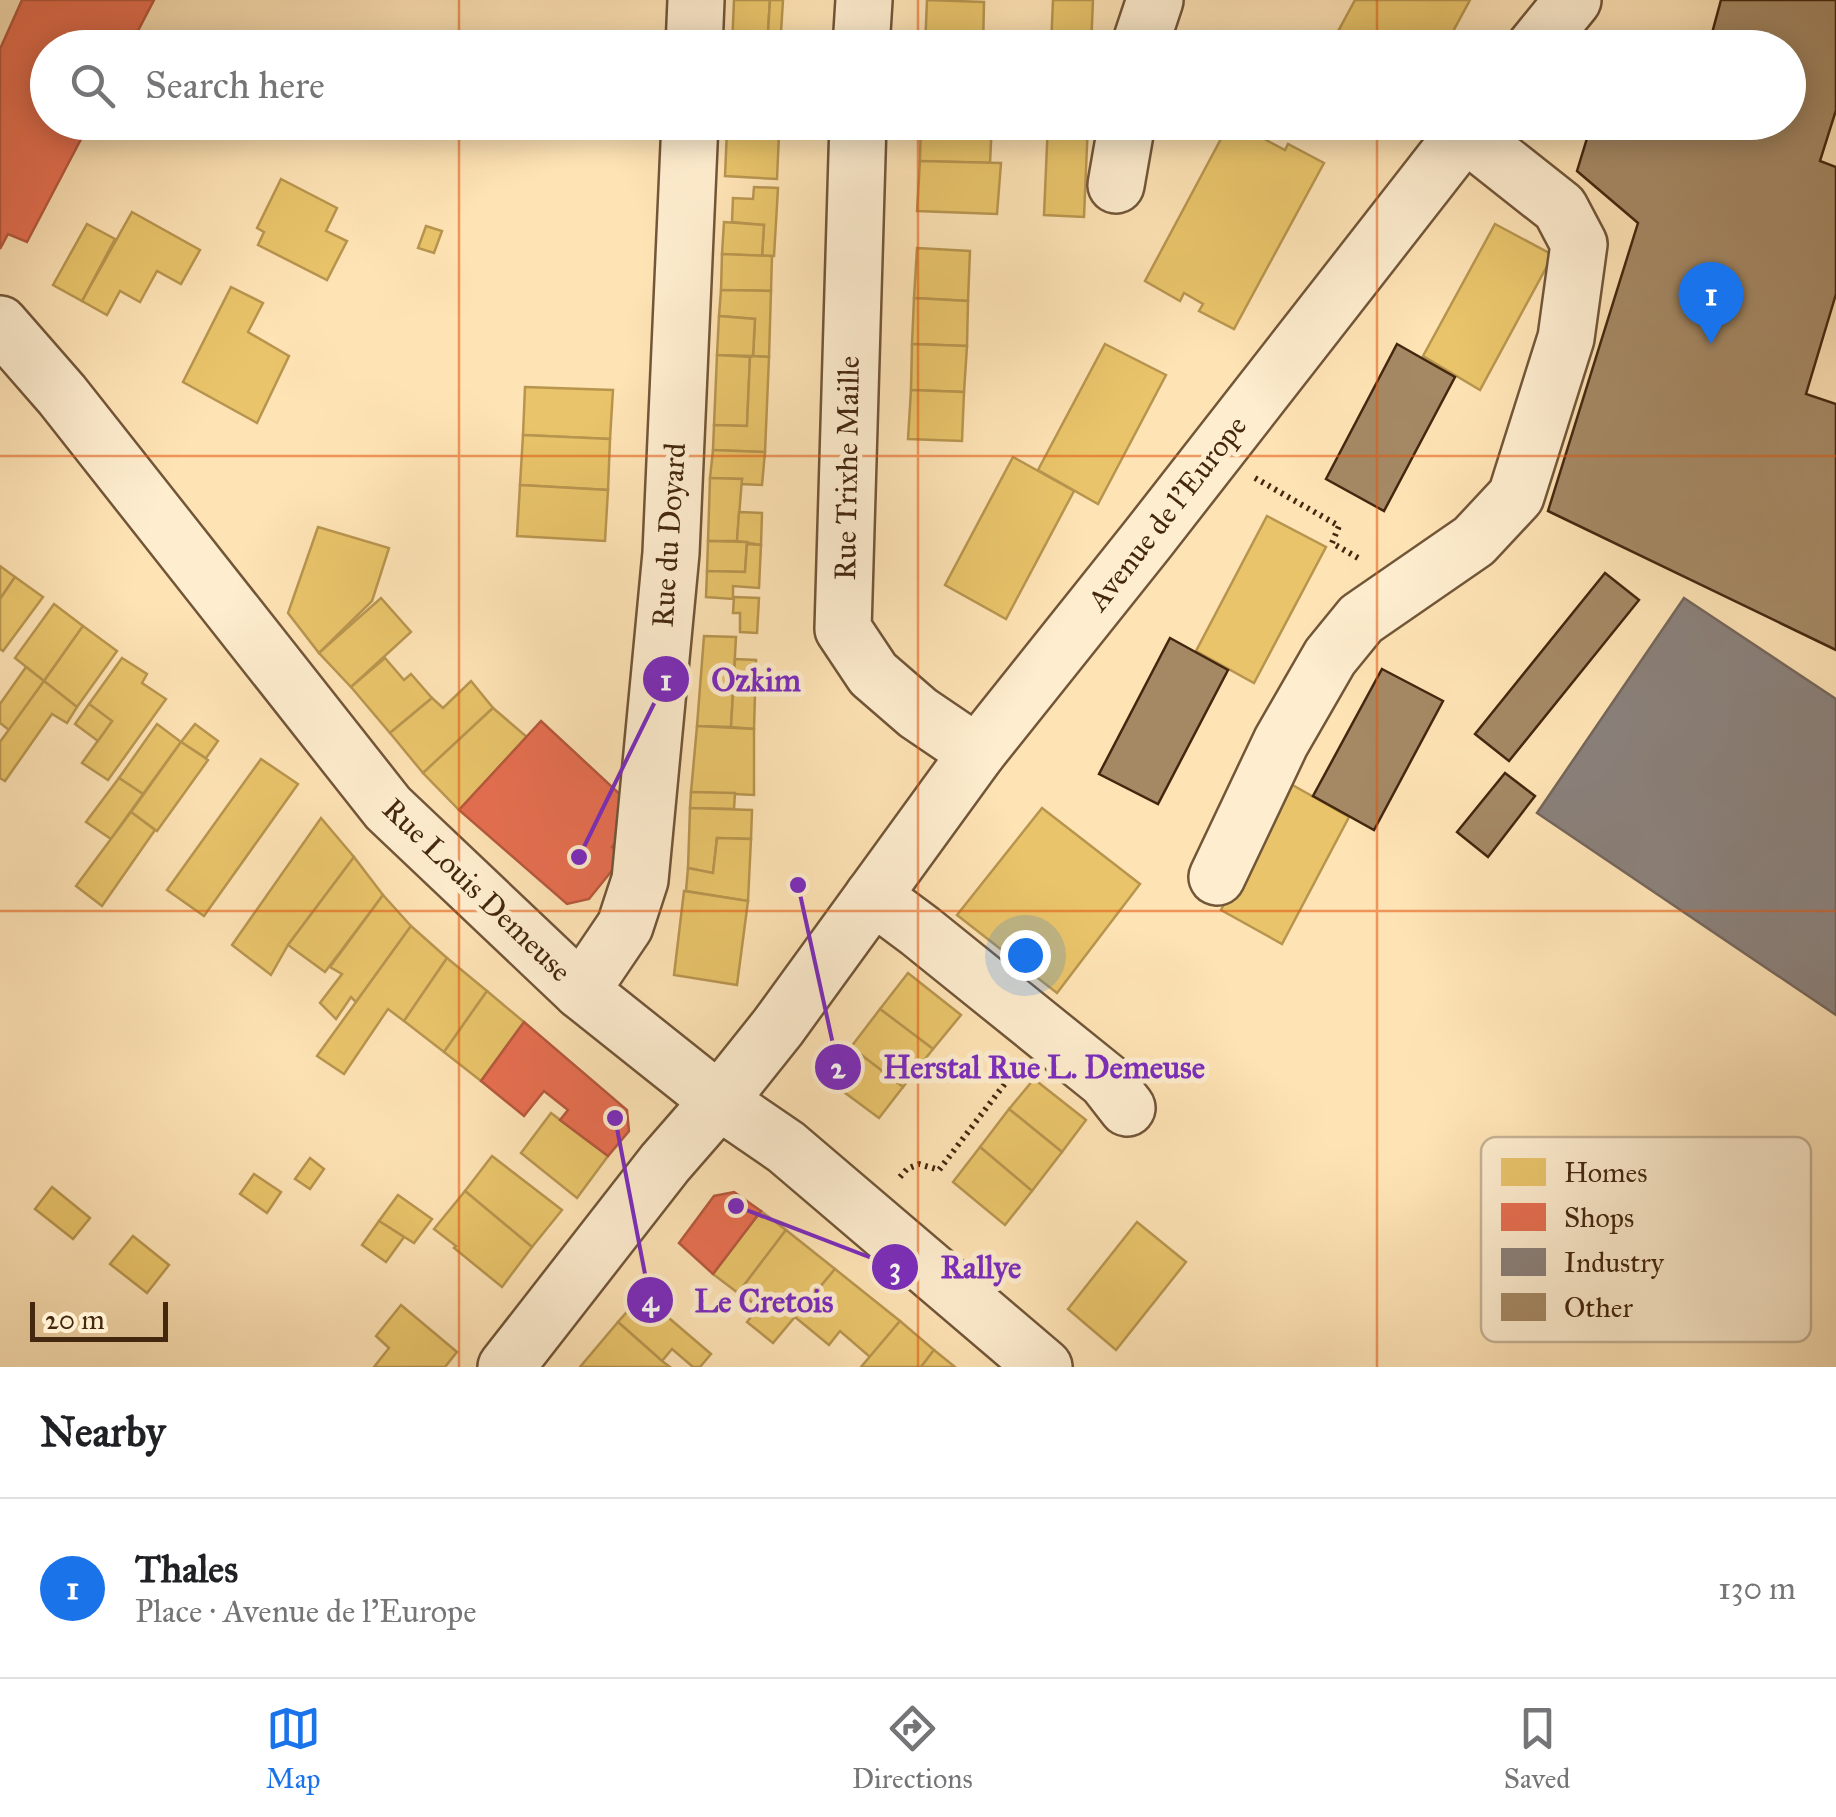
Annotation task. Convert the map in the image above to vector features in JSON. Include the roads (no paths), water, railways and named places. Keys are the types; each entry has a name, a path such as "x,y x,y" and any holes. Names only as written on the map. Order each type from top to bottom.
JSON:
{"street":[{"path":"695,30 696,0"},
{"path":"862,30 864,0"},
{"path":"1145,30 1155,0"},
{"path":"1548,30 1572,0"},
{"name":"Rue du Doyard","path":"581,991 625,926 640,880 671,553 689,140"},
{"name":"Rue Trixhe Maille","path":"857,140 843,629 872,674 918,713 977,752"},
{"path":"1116,185 1124,140"},
{"name":"Avenue de l'Europe","path":"506,1367 665,1162 778,1026 977,752 1460,140"},
{"name":"Avenue de l'Europe","path":"1217,877 1280,742 1330,657 1361,619 1474,541 1516,496 1566,338 1579,244 1560,208 1483,140"},
{"name":"Rue Louis Demeuse","path":"0,324 62,395 388,808 581,991 719,1100 786,1147 1044,1367"},
{"path":"873,896 1106,1081 1126,1108"}],"place":[{"name":"Thales","path":"1711,344"},
{"name":"Ozkim","path":"579,857"},
{"name":"Herstal Rue L. Demeuse","path":"798,885"},
{"name":"Le Cretois","path":"615,1118"},
{"name":"Rallye","path":"736,1206"}]}
